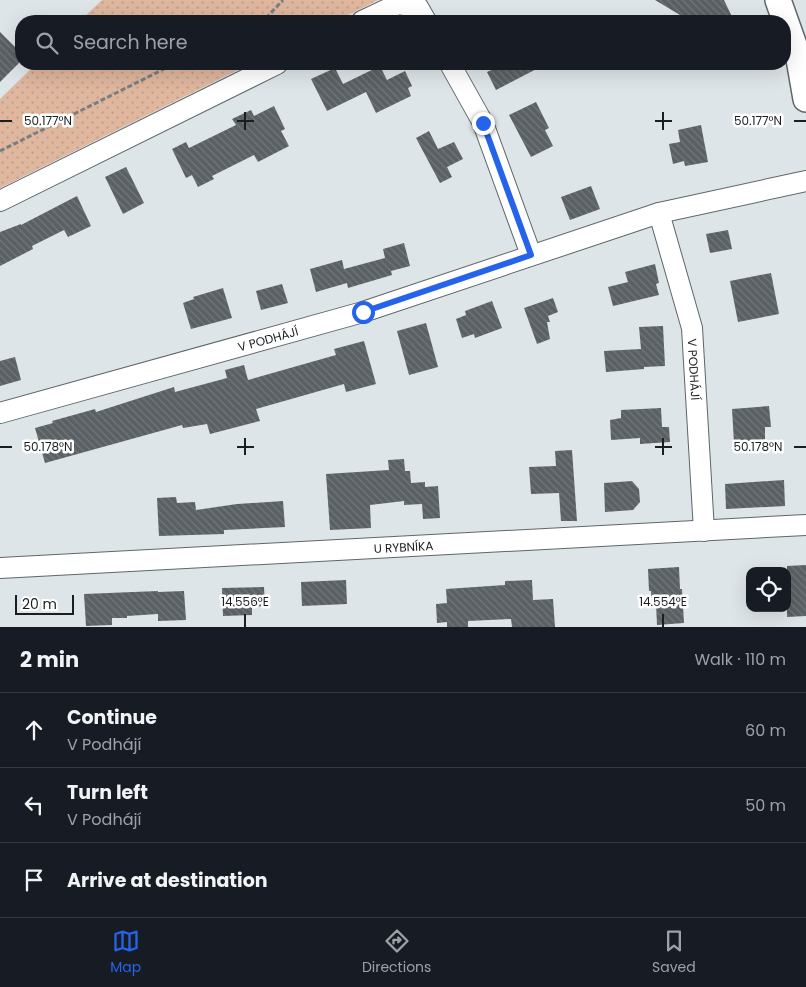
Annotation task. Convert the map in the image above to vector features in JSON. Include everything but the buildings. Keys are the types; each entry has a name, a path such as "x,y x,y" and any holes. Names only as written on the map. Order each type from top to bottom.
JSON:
{"street":[{"path":"778,0 783,15"},
{"path":"375,15 398,4 418,7 423,15"},
{"path":"791,37 799,59 806,99"},
{"path":"0,201 265,70"},
{"path":"453,70 483,123 531,255"},
{"name":"V PODHÁJÍ","path":"0,412 363,312 659,213 806,181"},
{"name":"V PODHÁJÍ","path":"659,213 692,328 704,531"},
{"name":"U RYBNÍKA","path":"0,568 806,525"}],"path":[{"path":"269,15 283,0"},
{"path":"0,151 162,70"}],"shaded area":[{"path":"102,0 378,0 348,15 86,15"},
{"path":"30,70 238,70 0,188 0,99"}],"route":[{"path":"363,312 531,255 483,123"}]}
